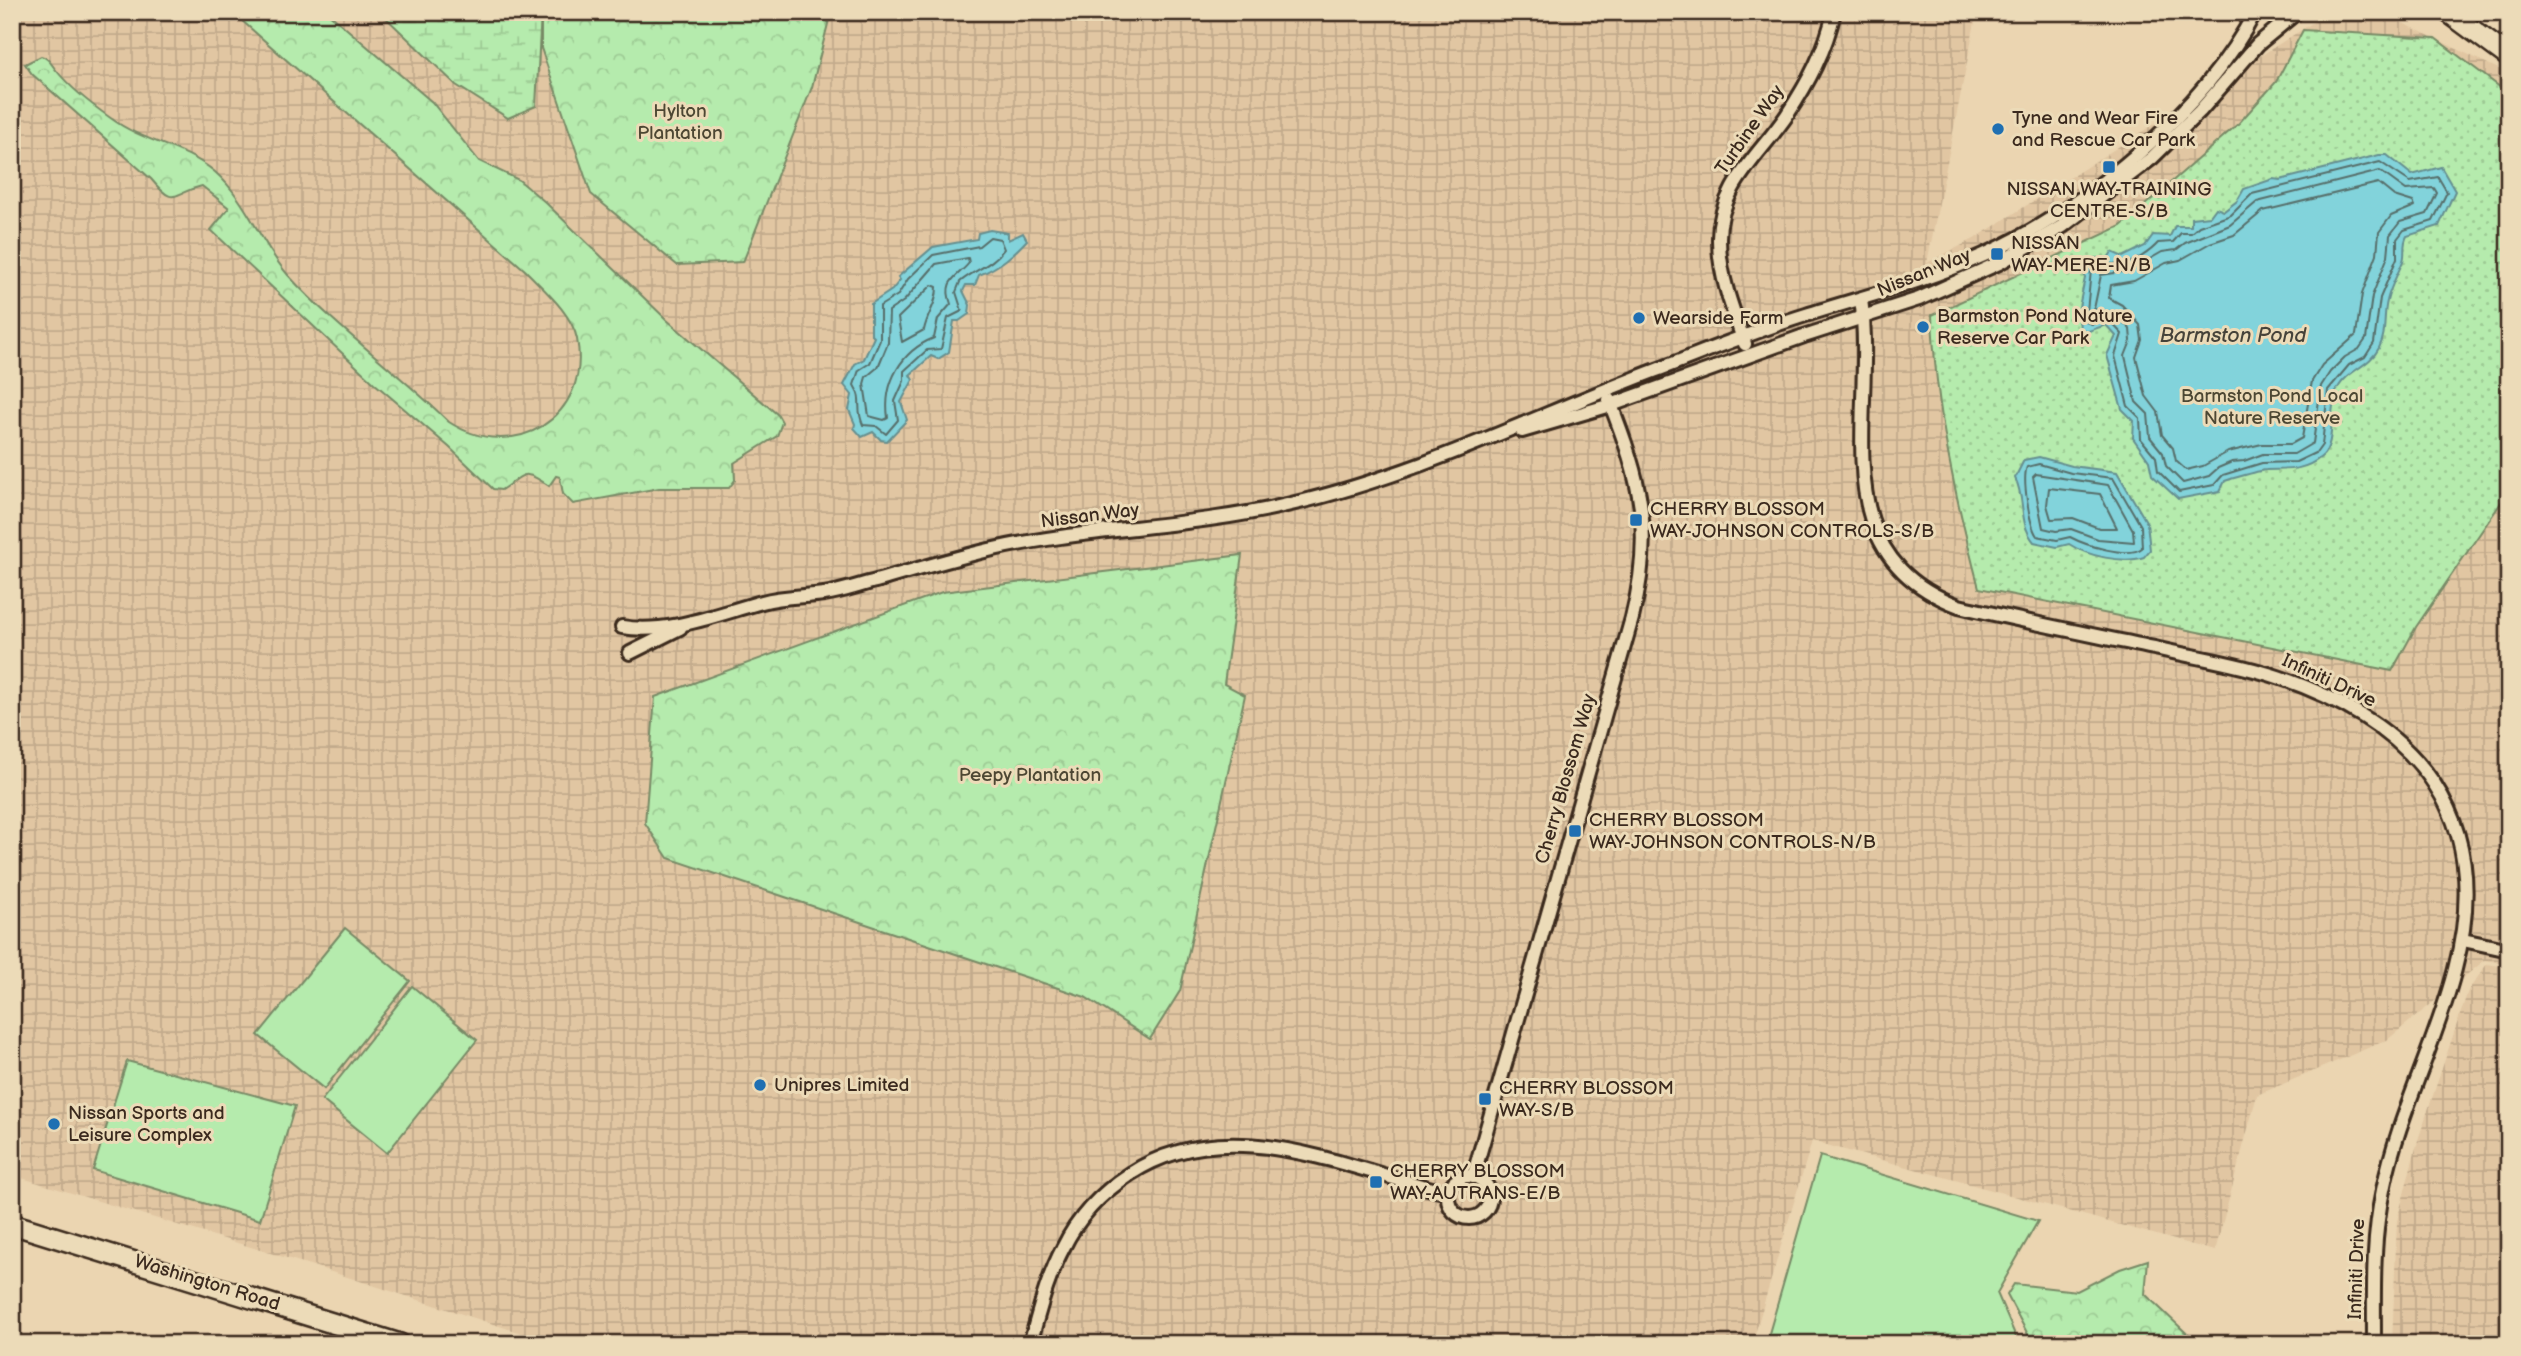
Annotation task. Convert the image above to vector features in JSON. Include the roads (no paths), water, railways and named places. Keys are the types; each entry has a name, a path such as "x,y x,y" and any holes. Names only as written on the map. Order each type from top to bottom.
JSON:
{"main road":[{"path":"2448,12 2509,57"},
{"name":"Washington Road","path":"12,1224 401,1344"}],"street":[{"name":"Turbine Way","path":"1749,355 1721,266 1719,233 1726,204 1741,172 1786,116 1811,77 1833,12"},
{"name":"Nissan Way","path":"693,622 792,595 825,594 993,549 1189,523 1288,505 1363,485 1490,439 1605,390 1742,337 1861,299 1987,253 2095,187 2134,157 2182,110 2229,56 2255,12"},
{"name":"Nissan Way","path":"1490,439 1611,405 1749,355 1864,318 1930,295 1998,263 2109,193 2152,158 2200,111 2258,44 2297,12"},
{"name":"Infiniti Drive","path":"1861,299 1864,318 1864,500 1871,525 1899,569 1926,592 1959,606 2235,664 2291,683 2362,715 2388,733 2422,767 2457,826 2467,867 2463,940 2383,1188 2374,1259 2374,1344"},
{"name":"Cherry Blossom Way","path":"1473,1177 1641,579 1644,549 1643,508 1605,390"},
{"path":"622,627 644,629 693,622"},
{"path":"629,653 693,622"},
{"path":"2463,940 2509,950"},
{"path":"1030,1344 1053,1271 1081,1219 1123,1179 1170,1153 1208,1145 1260,1145 1448,1194"},
{"path":"1473,1177 1485,1183 1489,1196 1481,1213 1469,1218 1458,1214 1450,1205 1448,1194 1454,1182 1473,1177"}],"water":[{"name":"Barmston Pond","path":"2387,155 2412,175 2441,167 2455,191 2439,226 2407,236 2403,261 2387,301 2379,348 2375,355 2345,379 2336,392 2331,436 2326,452 2308,465 2253,473 2225,481 2220,491 2178,499 2152,475 2149,461 2133,438 2134,421 2122,409 2107,355 2116,336 2106,325 2086,332 2080,328 2078,312 2085,278 2084,265 2095,258 2108,258 2112,252 2123,257 2145,246 2153,235 2170,236 2175,226 2191,226 2191,218 2210,216 2216,208 2224,211 2237,201 2244,189 2273,179 2280,180"},
{"path":"990,230 1008,233 1008,240 1023,233 1027,240 1006,260 979,275 975,285 966,285 963,291 970,305 969,314 959,321 954,321 949,352 938,359 931,356 910,375 913,380 901,402 907,420 887,441 881,440 873,432 862,437 854,428 849,410 852,395 844,385 855,364 864,359 874,337 871,334 871,304 892,290 900,280 898,277 933,247 977,239 978,233"},
{"path":"2039,457 2072,466 2117,472 2147,523 2150,550 2144,557 2116,559 2095,555 2069,544 2057,547 2034,542 2026,527 2015,478 2024,460"}],"place":[{"name":"Tyne and Wear Fire and Rescue Car Park","path":"1998,129"},
{"name":"NISSAN WAY-TRAINING CENTRE-S/B","path":"2109,167"},
{"name":"NISSAN WAY-MERE-N/B","path":"1997,254"},
{"name":"Wearside Farm","path":"1639,318"},
{"name":"Barmston Pond Nature Reserve Car Park","path":"1923,327"},
{"name":"CHERRY BLOSSOM WAY-JOHNSON CONTROLS-S/B","path":"1636,520"},
{"name":"CHERRY BLOSSOM WAY-JOHNSON CONTROLS-N/B","path":"1575,831"},
{"name":"Unipres Limited","path":"760,1085"},
{"name":"CHERRY BLOSSOM WAY-S/B","path":"1485,1099"},
{"name":"Nissan Sports and Leisure Complex","path":"54,1124"},
{"name":"CHERRY BLOSSOM WAY-AUTRANS-E/B","path":"1376,1182"}],"park label":[{"name":"Hylton Plantation","path":"680,122"},
{"name":"Barmston Pond Local Nature Reserve","path":"2272,407"},
{"name":"Peepy Plantation","path":"1030,775"}]}
